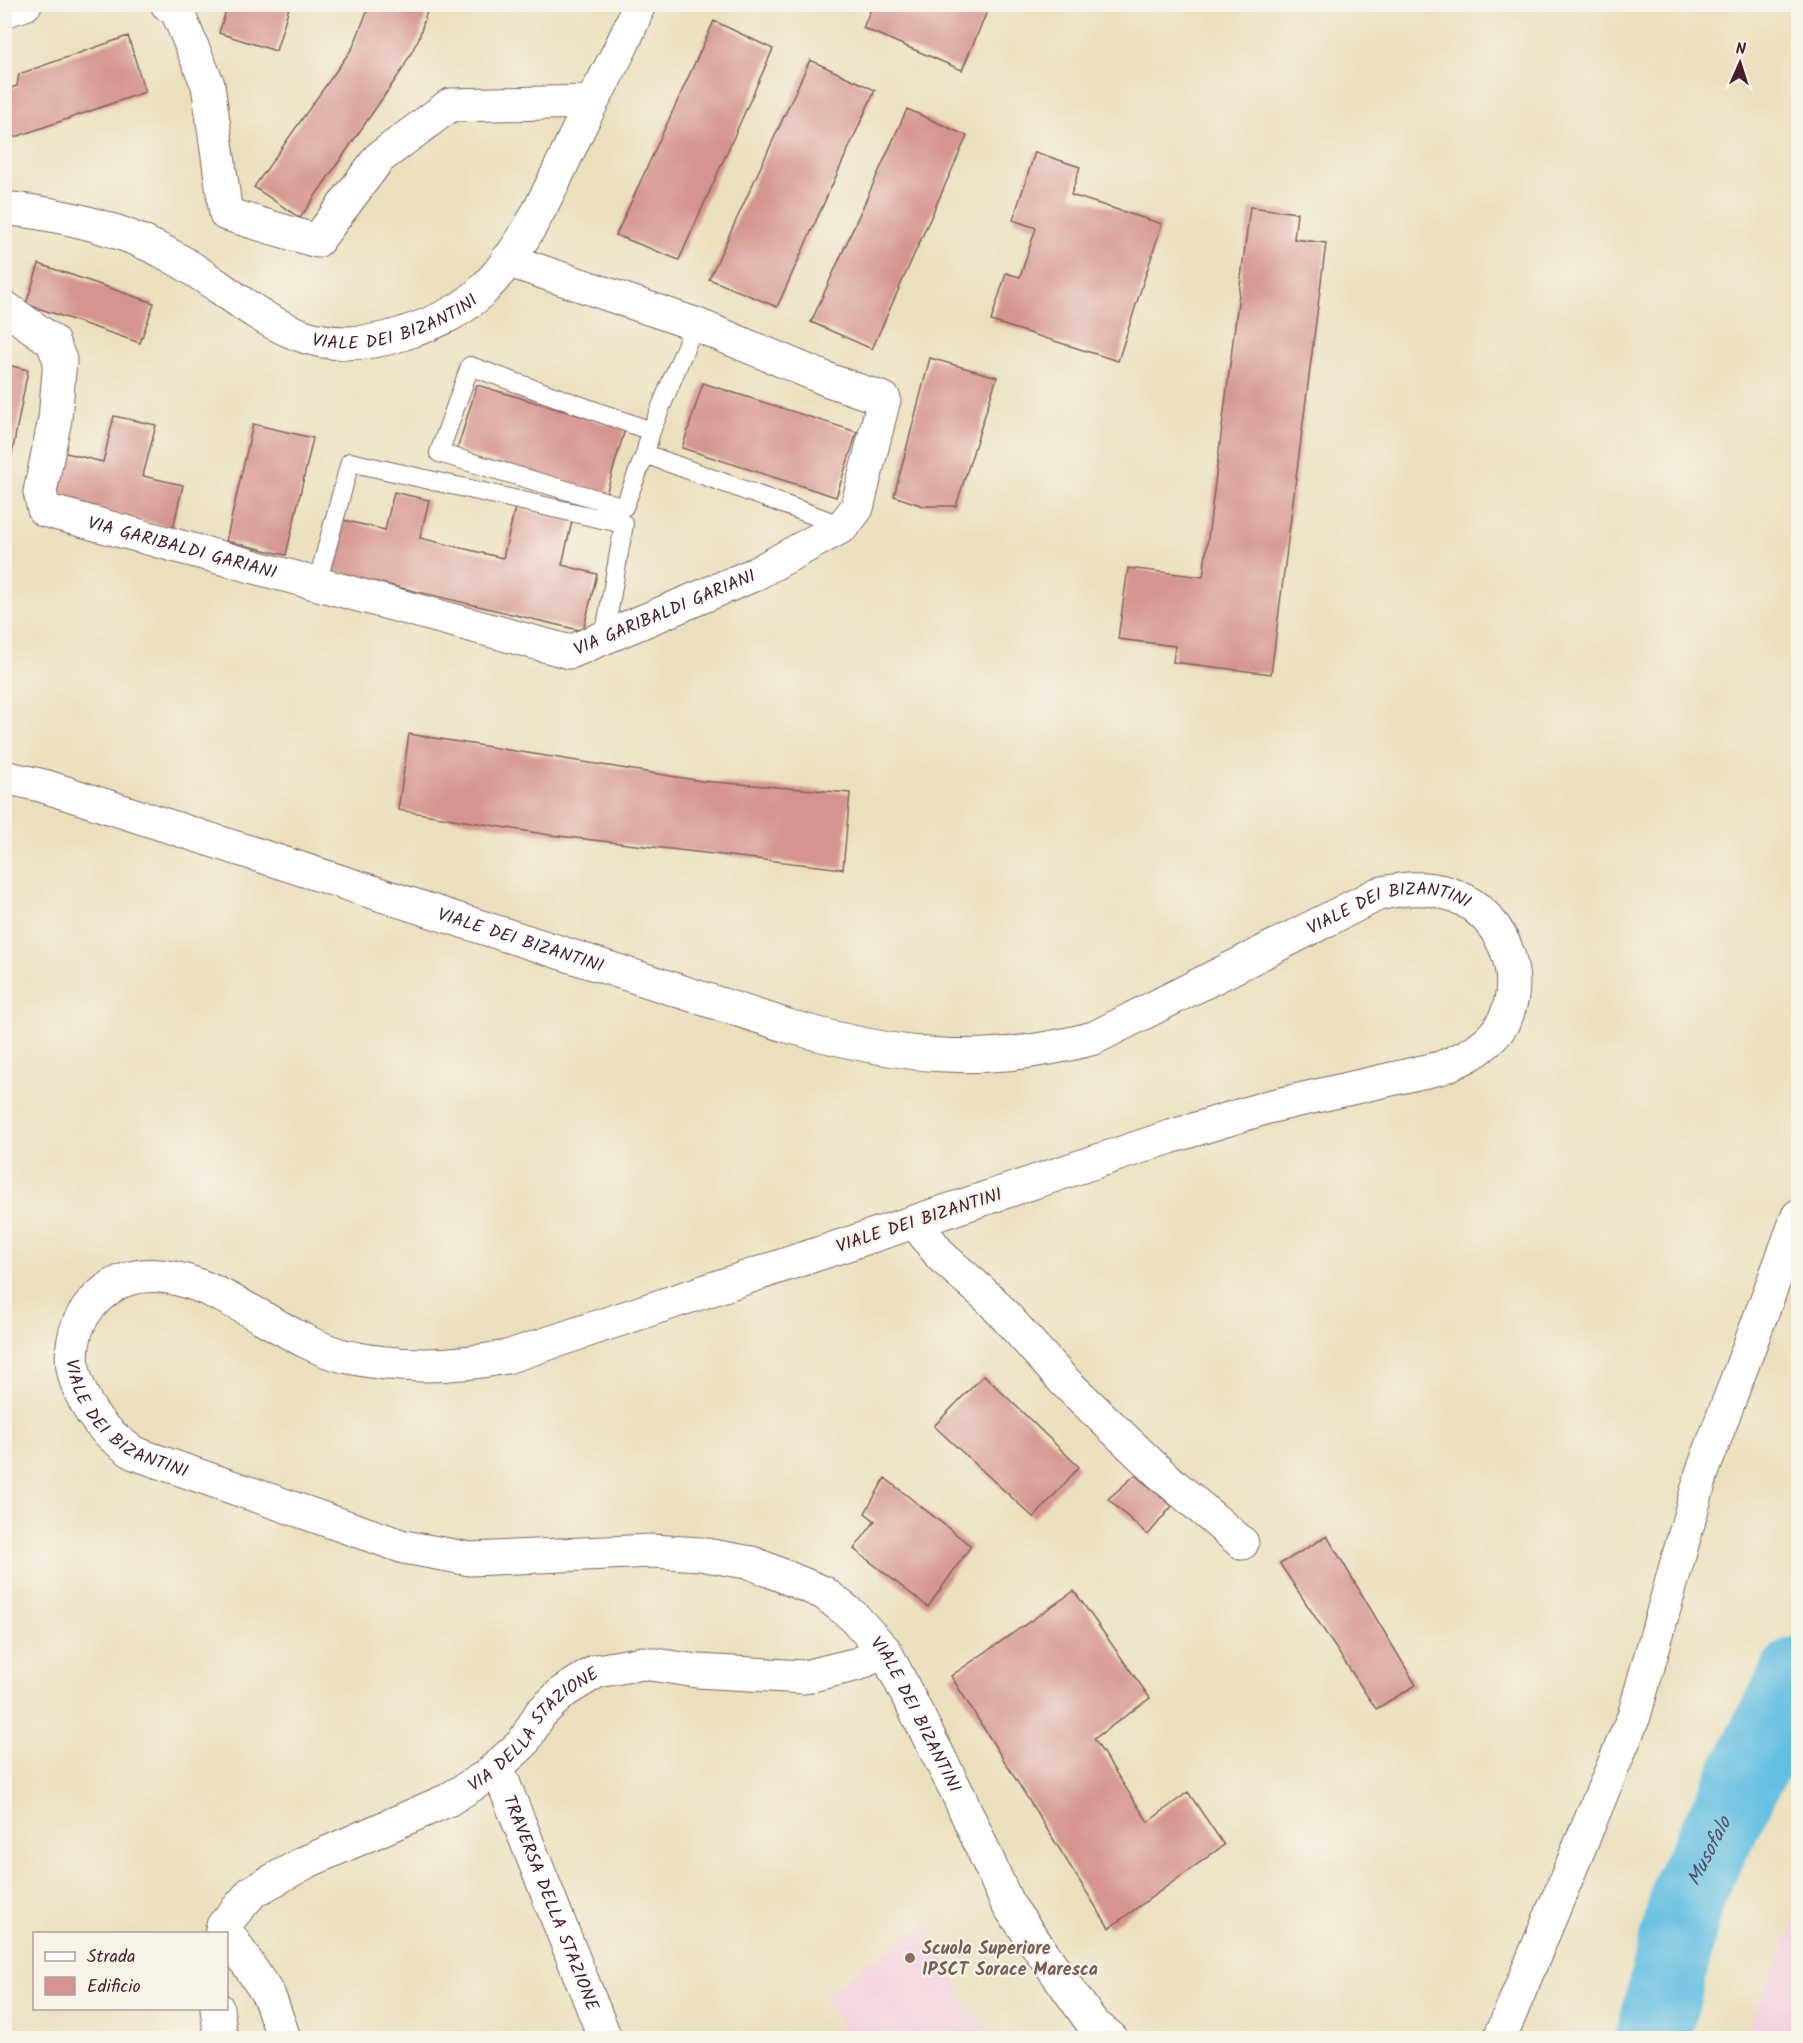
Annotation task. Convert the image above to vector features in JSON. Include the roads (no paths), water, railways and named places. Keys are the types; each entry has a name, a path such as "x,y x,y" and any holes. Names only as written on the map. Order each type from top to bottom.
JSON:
{"street":[{"path":"4,11 25,4"},
{"path":"167,4 177,11 208,84 226,214 317,241 379,158 450,105 592,102"},
{"name":"VIALE DEI BIZANTINI","path":"4,208 56,214 104,227 145,242 180,261 273,322 297,334 323,341 384,340 419,329 455,312 484,290 530,228 592,102 628,38 639,4"},
{"name":"VIA GARIBALDI GARIANI","path":"4,307 52,340 60,360 55,419 40,492 44,510 570,652 753,574 843,526 857,508 884,399 831,381 694,324 507,260"},
{"name":"VIALE DEI BIZANTINI","path":"4,777 44,786 788,1026 852,1044 905,1054 1004,1055 1055,1048 1094,1038 1378,894 1404,887 1434,890 1463,899 1482,913 1500,932 1508,953 1513,995 1504,1018 1490,1040 1466,1058 1440,1068 1269,1107 507,1357 462,1366 379,1363 341,1356 297,1337 198,1283 174,1277 124,1280 104,1292 88,1307 77,1325 72,1347 73,1371 92,1415 108,1435 134,1453 404,1547 437,1554 470,1559 652,1551 700,1554 752,1563 824,1593 853,1616 885,1651 958,1794 1007,1903 1093,2024 1112,2038"},
{"path":"1500,2038 1634,1716 1702,1473 1798,1215"},
{"path":"915,1222 940,1256 990,1299 1064,1381 1161,1474 1242,1543"},
{"name":"VIA DELLA STAZIONE","path":"222,1930 252,1892 306,1862 448,1800 496,1767 523,1743 540,1714 563,1692 597,1671 643,1663 697,1671 804,1677 858,1664 885,1651"},
{"name":"TRAVERSA DELLA STAZIONE","path":"496,1767 605,2038"},
{"path":"228,1938 269,1996 284,2038"},
{"path":"217,2010 221,2038"}],"lane":[{"path":"651,430 470,366 439,453 624,507 645,454 651,430 694,324"},
{"path":"645,454 843,526"},
{"path":"316,584 350,462 624,524 604,638"}],"waterway":[{"name":"Musofalo","path":"1653,2038 1690,1887 1798,1674"}],"place":[{"name":"Scuola Superiore IPSCT Sorace Maresca","path":"910,1958"}]}
